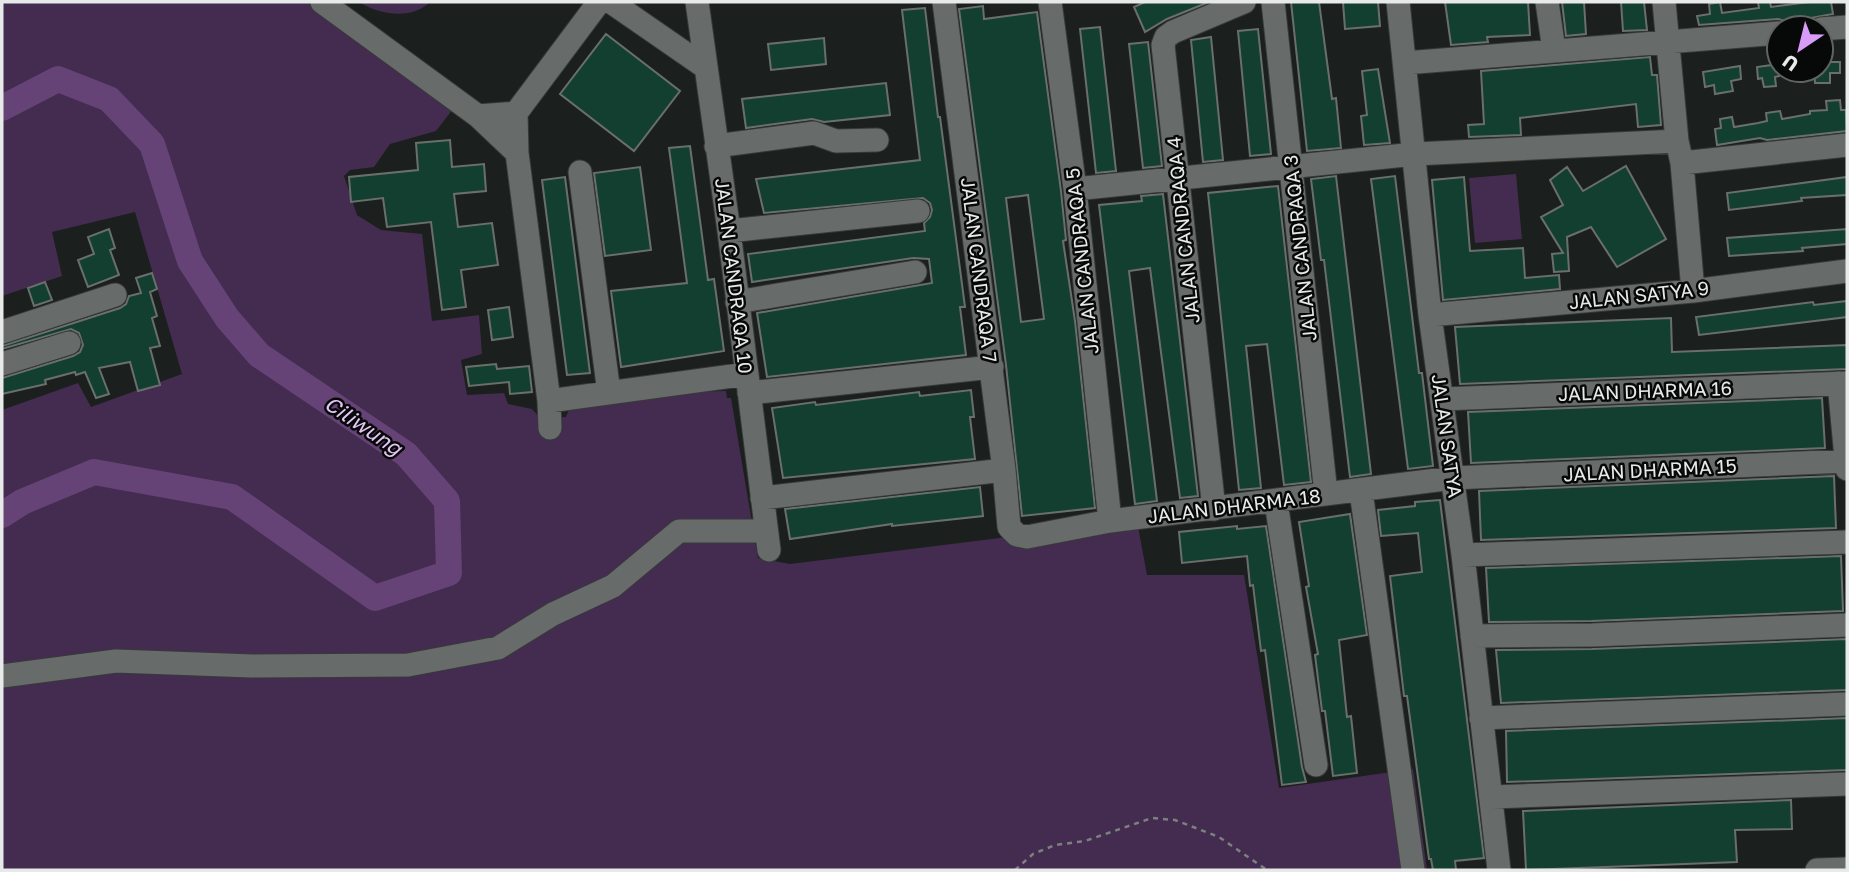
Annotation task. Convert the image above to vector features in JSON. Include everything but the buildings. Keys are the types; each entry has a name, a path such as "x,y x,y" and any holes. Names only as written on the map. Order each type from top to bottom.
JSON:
{"street":[{"path":"322,2 478,116 517,153"},
{"path":"550,428 549,401 517,153 516,113 599,2"},
{"path":"611,2 705,67"},
{"name":"JALAN CANDRAQA 10","path":"2,676 116,661 252,666 408,665 498,648 553,614 613,586 679,531 767,541 729,230 697,2"},
{"name":"JALAN CANDRAQA 7","path":"944,2 992,367 1009,527 1017,535"},
{"name":"JALAN CANDRAQA 5","path":"1050,2 1075,189 1110,521"},
{"name":"JALAN CANDRAQA 4","path":"1214,509 1163,45 1166,37 1173,32 1244,2"},
{"name":"JALAN CANDRAQA 3","path":"1273,2 1326,494"},
{"name":"JALAN SATYA","path":"1398,2 1430,315 1463,555 1499,870"},
{"path":"1547,2 1554,50"},
{"path":"1664,2 1693,291"},
{"path":"1405,63 1765,34"},
{"path":"478,116 516,113"},
{"path":"716,146 814,133 836,141 877,140"},
{"path":"1075,189 1415,154 1679,152 1847,145"},
{"path":"580,172 609,393"},
{"path":"729,230 918,211"},
{"name":"JALAN SATYA 9","path":"1430,315 1693,291 1847,271"},
{"path":"737,302 915,272"},
{"path":"2,332 115,295"},
{"path":"2,364 69,343"},
{"path":"549,401 609,393 992,367"},
{"path":"1843,383 1847,469"},
{"name":"JALAN DHARMA 16","path":"1442,399 1843,383"},
{"name":"JALAN DHARMA 15","path":"1452,478 1847,461"},
{"path":"762,498 1004,470"},
{"name":"JALAN DHARMA 18","path":"1017,535 1027,537 1110,521 1452,478"},
{"path":"1361,491 1413,870"},
{"path":"1276,502 1316,765"},
{"path":"1463,555 1847,542"},
{"path":"1472,636 1592,635 1847,625"},
{"path":"1481,718 1847,704"},
{"path":"1492,797 1847,784"},
{"path":"1817,870 1847,869"}],"path":[{"path":"1015,870 1033,854 1055,845 1085,841 1152,818 1174,820 1219,837 1267,870"}],"shaded area":[{"path":"2,2 309,2 453,109 436,131 390,144 374,167 350,170 344,176 357,215 381,230 422,234 432,321 479,315 482,354 461,360 467,395 504,393 508,404 532,409 541,419 566,417 570,407 648,393 726,391 727,398 731,398 758,558 790,564 1137,521 1147,575 1244,575 1279,788 1413,769 1427,870 2,870 2,410 78,383 91,407 182,374 135,212 52,232 62,276 2,296"},
{"path":"359,2 430,2 423,8 395,14 376,10"},
{"path":"1516,174 1522,239 1475,243 1469,178"}],"waterway":[{"name":"Ciliwung","path":"2,108 58,79 109,99 152,144 190,261 227,318 259,355 406,454 447,501 449,573 375,598 232,497 94,472 22,502 2,515"}]}
